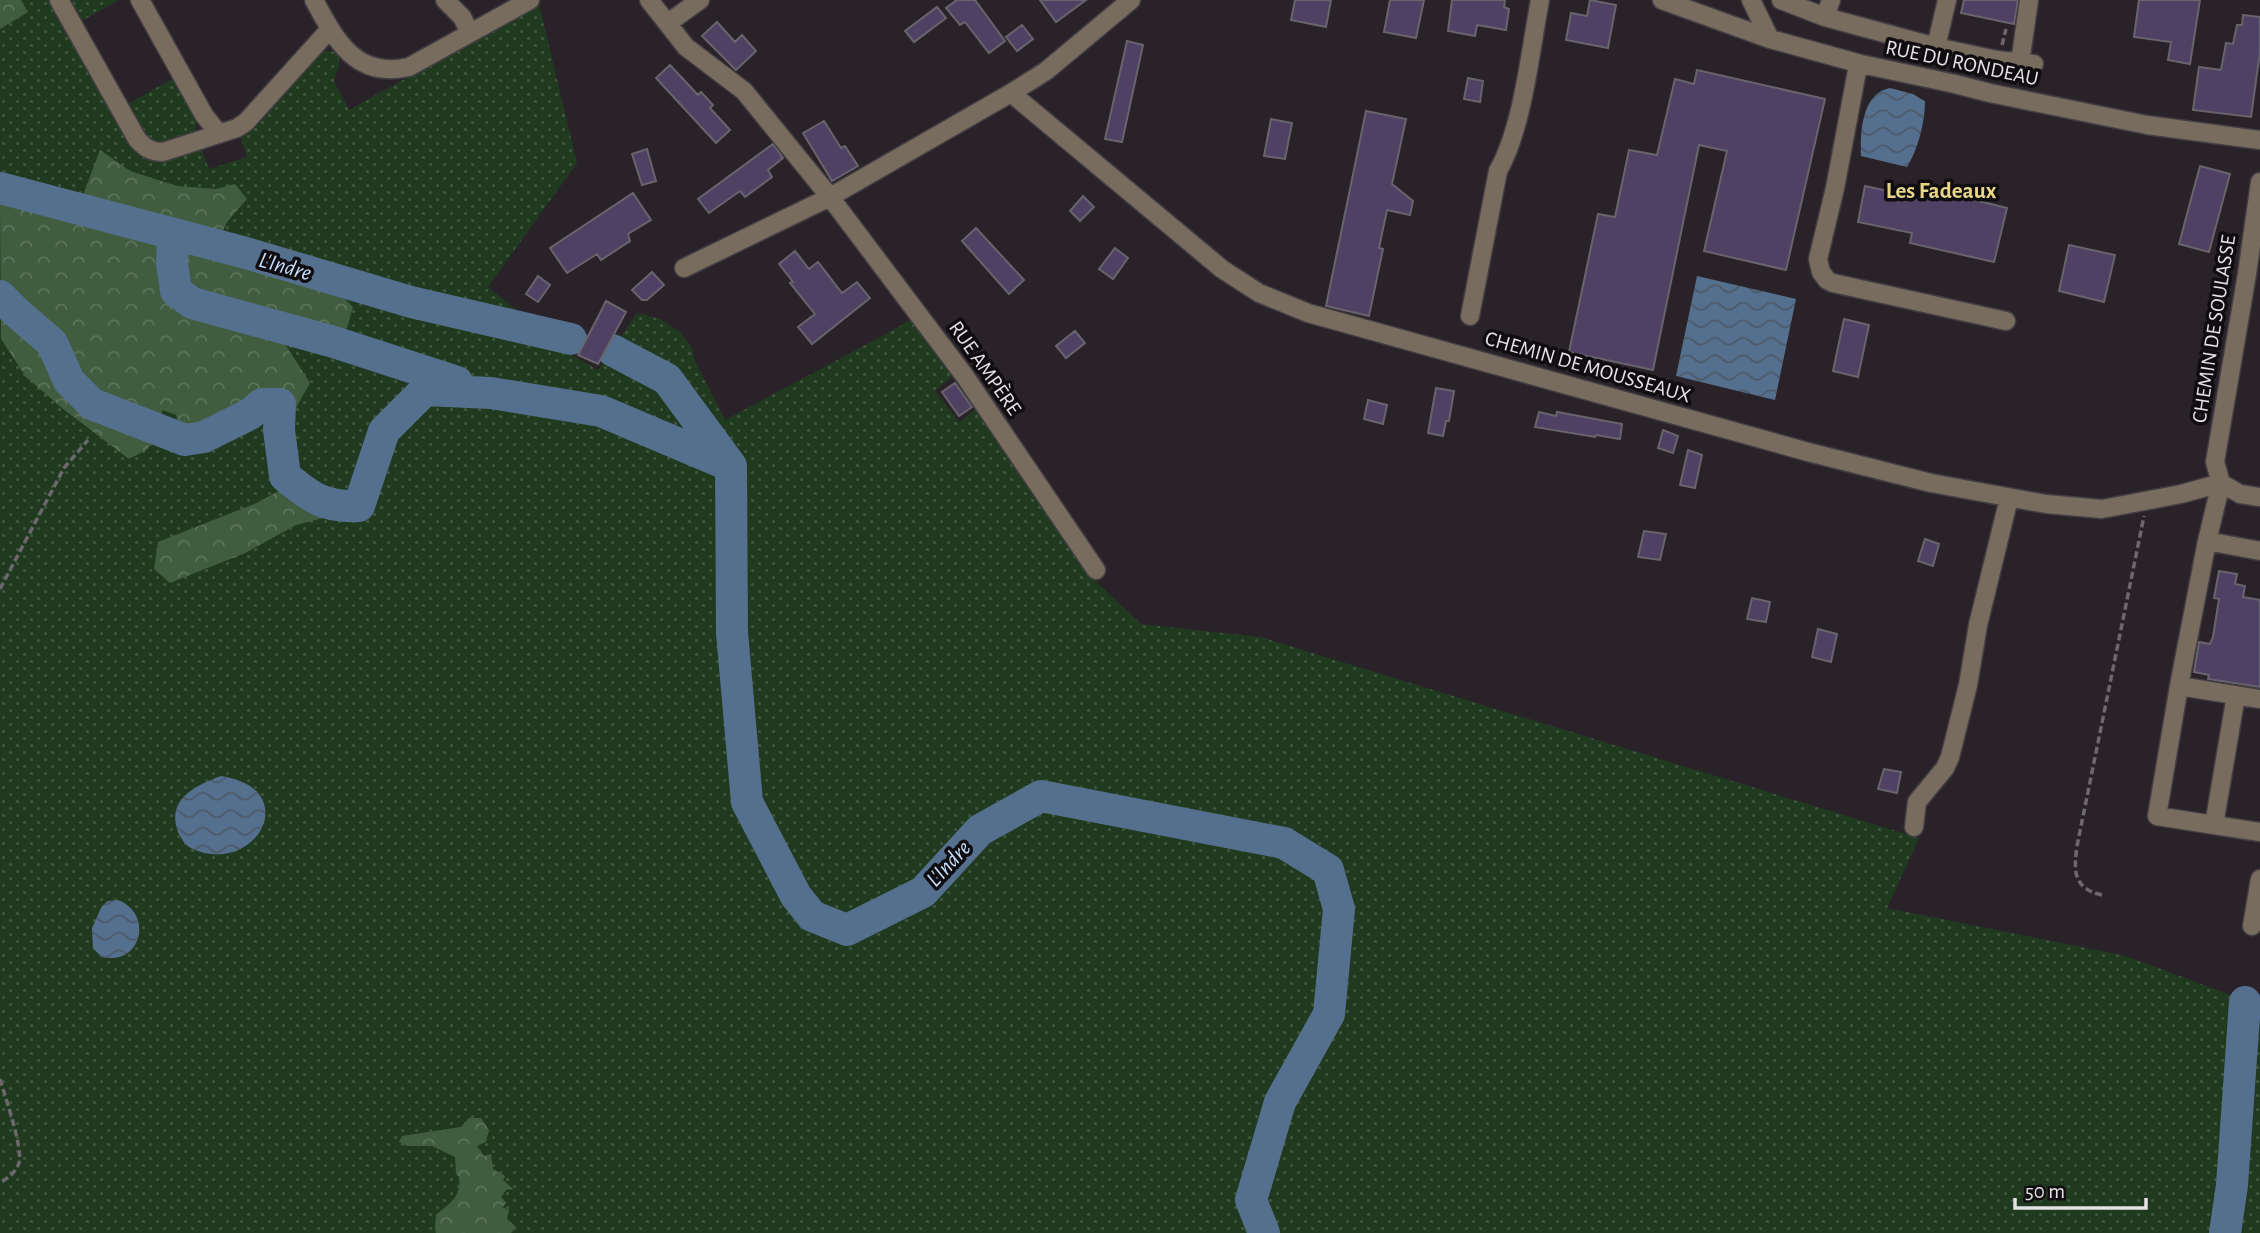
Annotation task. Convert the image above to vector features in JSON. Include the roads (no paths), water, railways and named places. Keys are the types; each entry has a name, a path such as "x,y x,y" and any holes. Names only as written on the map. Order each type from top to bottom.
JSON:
{"street":[{"path":"59,0 136,139 154,152 163,152 219,134 246,122 330,29"},
{"path":"140,0 204,115 219,134"},
{"path":"314,0 330,29 349,52 369,67 390,71 409,67 530,0"},
{"path":"445,0 462,17 470,33"},
{"path":"668,23 700,0"},
{"path":"684,268 830,197 1011,93 1046,71 1131,0"},
{"path":"1470,316 1498,171 1508,154 1518,118 1540,0"},
{"name":"RUE DU RONDEAU","path":"1661,0 1770,39 1861,64 2147,125 2260,140"},
{"path":"1751,0 1770,39"},
{"path":"1781,0 1828,8 1936,47 1997,61 2027,63 2029,0"},
{"path":"1936,47 1947,0"},
{"name":"RUE AMPÈRE","path":"657,3 668,23 687,47 744,92 830,197 964,375 1096,570"},
{"path":"1861,64 1857,71 1835,188 1818,259 1821,272 1833,283 2006,321"},
{"name":"CHEMIN DE MOUSSEAUX","path":"1011,93 1222,269 1259,293 1308,313 1808,452 1931,483 2046,505 2102,509 2181,495 2221,483"},
{"name":"CHEMIN DE SOULASSE","path":"2214,825 2157,816 2179,686 2221,483 2215,462 2260,182"},
{"path":"2221,483 2240,494 2260,497"},
{"path":"1914,827 1917,802 1945,768 1950,757 2009,498"},
{"path":"2207,541 2260,551"},
{"path":"2179,686 2260,699"},
{"path":"2236,695 2214,825 2260,832"},
{"path":"2252,926 2260,879"}],"water":[{"path":"1890,88 1913,94 1925,101 1920,136 1907,167 1861,156 1862,125 1868,105 1881,91"},
{"path":"1697,276 1796,299 1775,400 1676,376"},
{"path":"221,776 247,784 261,797 265,813 262,828 251,842 234,852 214,854 191,848 185,843 175,821 179,802 185,795"},
{"path":"118,900 136,916 138,937 126,954 115,958 101,957 93,948 92,928 102,906 108,901"}],"waterway":[{"name":"L'Indre","path":"0,188 246,253 411,302 571,339"},
{"path":"173,236 172,263 176,291 192,303 334,342 457,382"},
{"path":"0,296 52,343 69,381 92,404 185,440 204,437 250,414 262,404 280,404 279,430 285,476 302,490 327,503 359,506 384,431 425,390 491,393 601,411 731,466"},
{"name":"L'Indre","path":"612,350 667,379 731,466 732,633 747,802 796,896 812,916 847,930 923,892 980,830 1041,796 1284,843 1328,870 1339,909 1329,1014 1280,1102 1251,1200 1264,1233"},
{"path":"2225,1233 2232,1185 2245,1002"}],"district":[{"name":"Les Fadeaux","path":"1941,191"}]}
